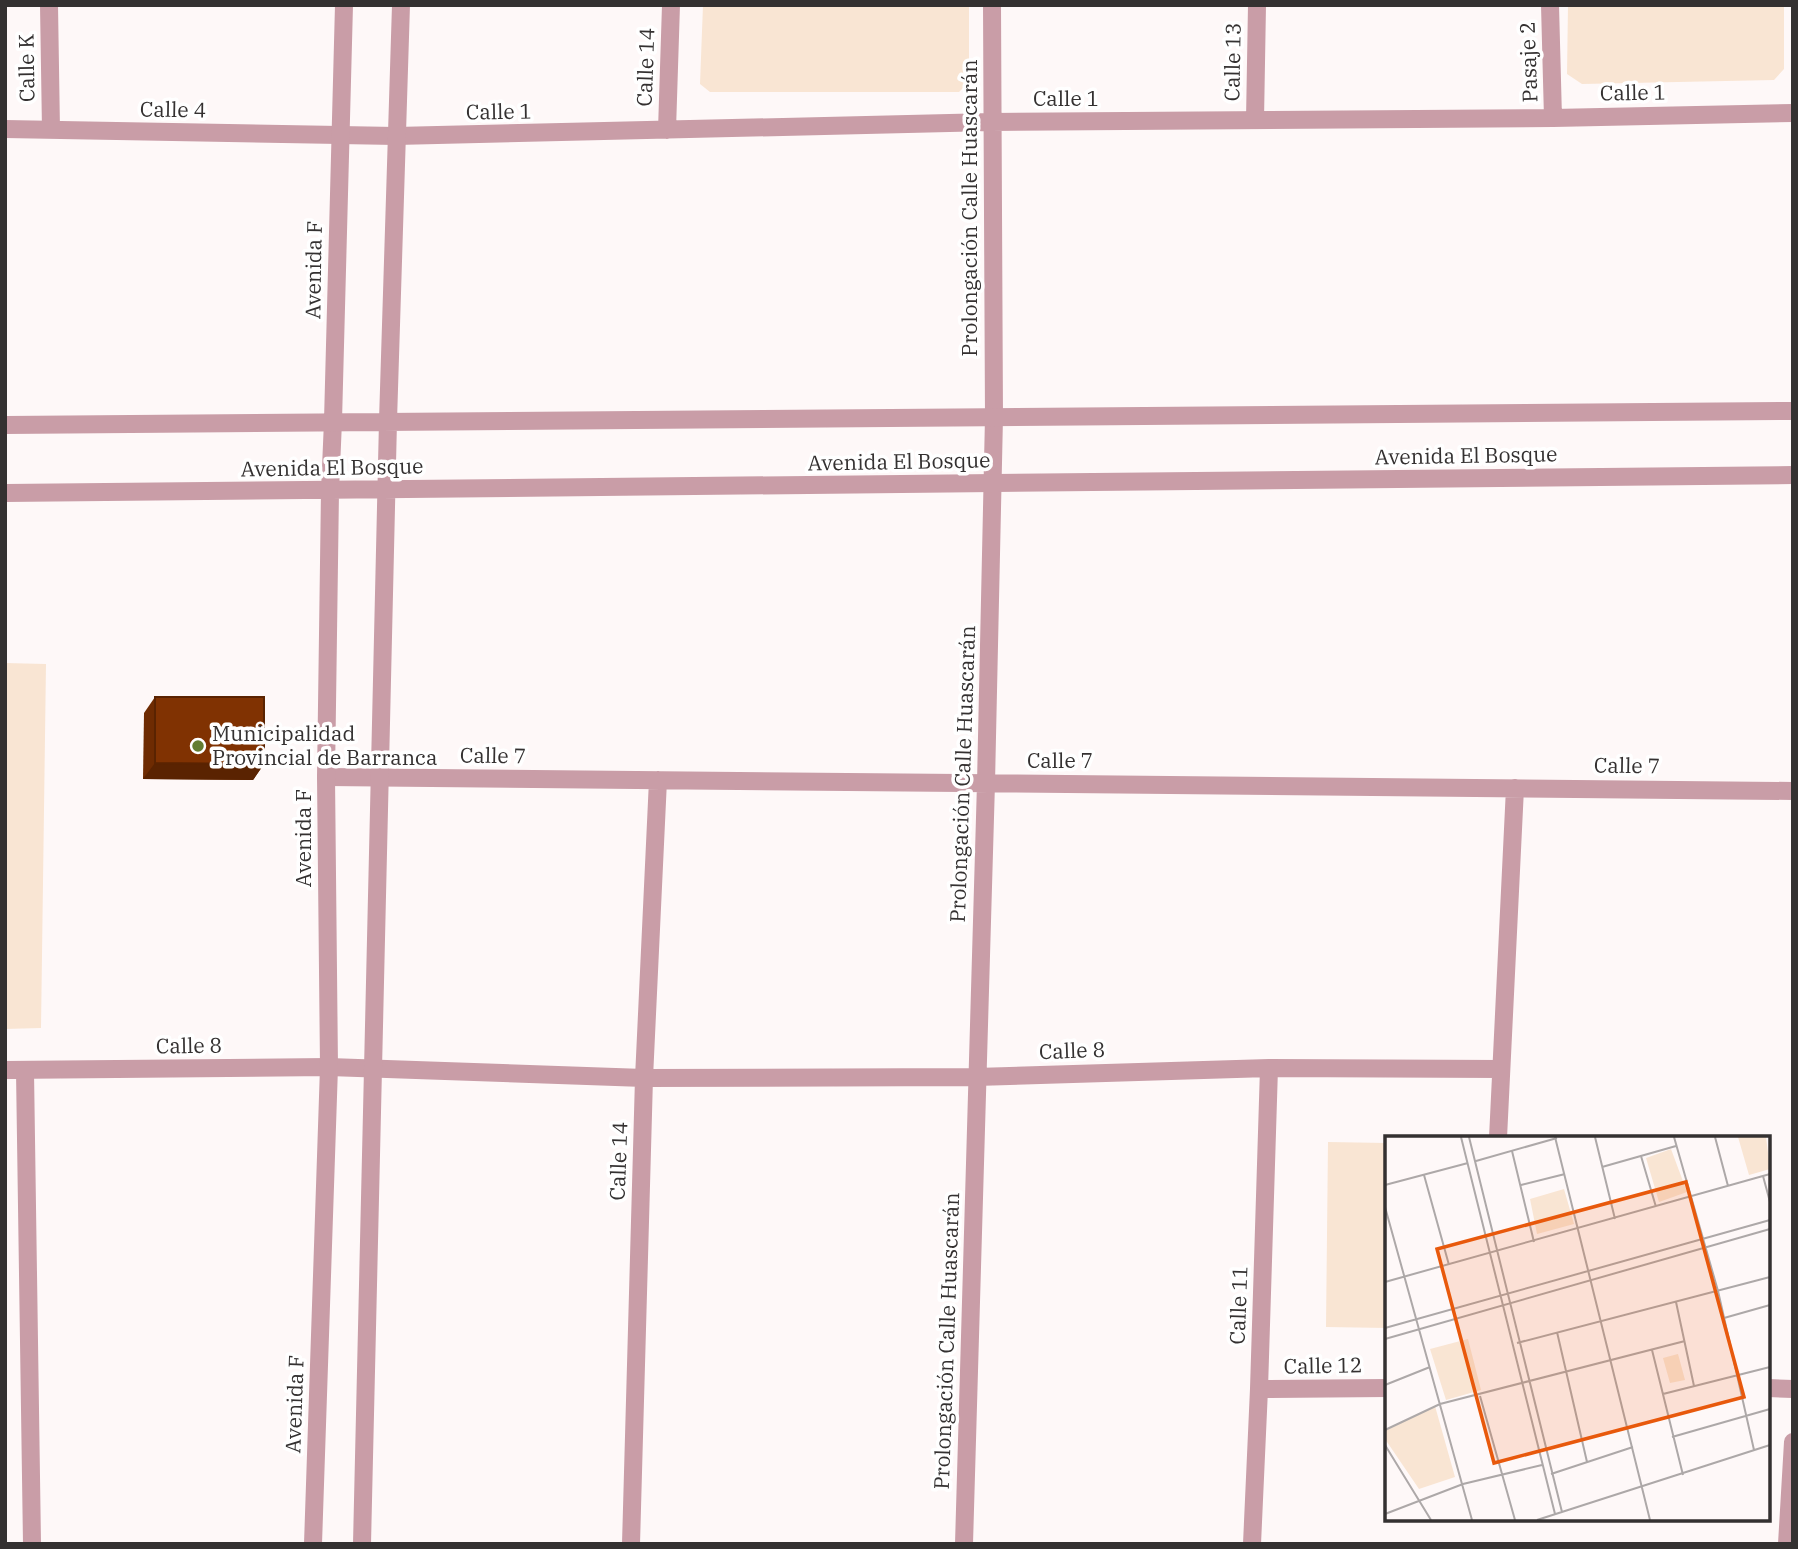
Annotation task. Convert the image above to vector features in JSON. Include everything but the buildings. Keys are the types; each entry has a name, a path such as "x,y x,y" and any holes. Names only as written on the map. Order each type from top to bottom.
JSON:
{"street":[{"name":"Calle K","path":"49,5 51,130"},
{"name":"Avenida F","path":"313,1544 329,1068 326,777 330,491 344,5"},
{"path":"362,1544 386,490 401,5"},
{"name":"Calle 14","path":"667,130 671,5"},
{"name":"Prolongación Calle Huascarán","path":"964,1544 993,483 992,5"},
{"name":"Calle 13","path":"1255,120 1257,5"},
{"name":"Pasaje 2","path":"1550,5 1553,118"},
{"name":"Calle 1","path":"339,136 991,122 1553,118 1793,113"},
{"name":"Calle 4","path":"5,129 339,136"},
{"name":"Avenida El Bosque","path":"5,425 1793,411"},
{"name":"Avenida El Bosque","path":"5,493 1793,475"},
{"name":"Calle 7","path":"326,777 1793,791"},
{"name":"Calle 14","path":"631,1544 644,1078 659,780"},
{"path":"1498,1136 1515,788"},
{"name":"Calle 8","path":"5,1070 373,1068 644,1078 976,1077 1269,1068 1501,1069"},
{"name":"Calle 11","path":"1252,1544 1269,1068"},
{"path":"25,1071 32,1544"},
{"name":"Calle 12","path":"1259,1389 1385,1388"},
{"path":"1770,1388 1793,1389"},
{"path":"1787,1544 1793,1442"}],"shaded area":[{"path":"703,5 969,5 969,82 959,92 710,92 700,84"},
{"path":"1568,5 1784,5 1784,69 1774,80 1582,84 1567,74"},
{"path":"5,663 46,664 41,1028 5,1029"},
{"path":"1328,1142 1385,1143 1385,1328 1326,1327"}],"place":[{"name":"Municipalidad Provincial de Barranca","path":"198,746"}]}
